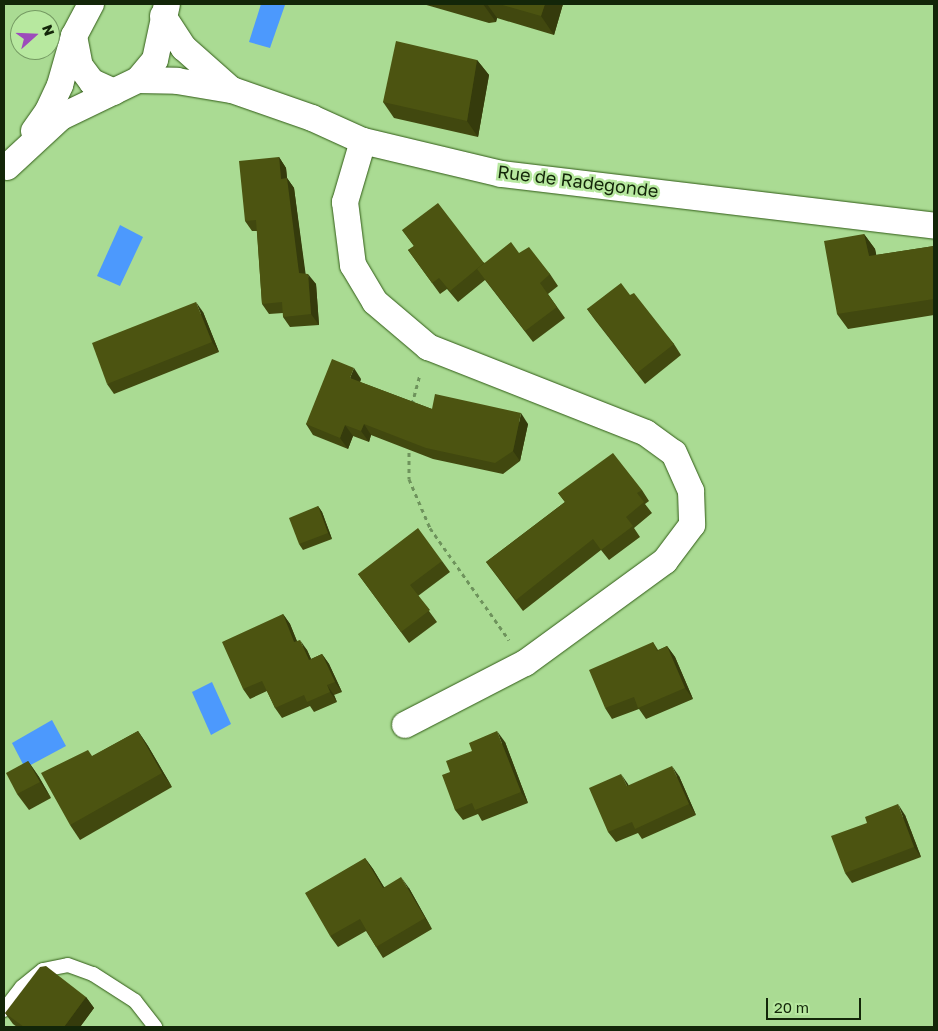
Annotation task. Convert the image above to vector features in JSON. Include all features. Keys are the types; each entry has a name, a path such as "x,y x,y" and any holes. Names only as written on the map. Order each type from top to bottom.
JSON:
{"street":[{"path":"5,169 48,111 60,85 74,36 91,4"},
{"path":"5,169 61,117 138,80 155,60 165,10"},
{"name":"Rue de Radegonde","path":"165,10 184,48 232,90"},
{"path":"74,36 80,66 87,76 114,92"},
{"name":"Rue de Radegonde","path":"138,80 177,81 232,90 312,118 363,141 501,174 934,226"},
{"path":"363,141 345,202 353,265 376,302 428,347 646,433 674,453 691,491 692,526 665,561 525,663 405,725"}],"lane":[{"path":"4,1010 22,987 43,970 68,965 93,974 135,1001 156,1027"}],"path":[{"path":"411,409 428,347"},
{"path":"409,435 409,479 430,528 525,663"}],"water":[{"path":"261,4 285,5 270,48 249,42"},
{"path":"120,225 143,237 120,286 97,276"},
{"path":"212,682 231,724 211,735 192,692"},
{"path":"52,720 66,746 25,768 12,743"}],"building":[{"path":"499,4 545,4 541,16"},
{"path":"396,41 477,60 467,121 383,102"},
{"path":"279,157 281,179 287,178 299,273 308,274 311,314 283,317 282,302 262,304 256,220 245,221 239,161"},
{"path":"438,203 484,263 450,291 439,278 432,283 408,250 414,246 402,230"},
{"path":"864,234 869,256 934,246 934,299 837,314 824,241"},
{"path":"511,242 519,253 529,247 550,274 540,283 557,307 525,331 477,269"},
{"path":"621,283 630,295 634,293 674,344 637,373 587,309"},
{"path":"196,302 212,342 107,384 92,343"},
{"path":"332,359 354,368 350,378 432,409 435,394 521,413 513,451 495,463 426,448 364,424 361,431 345,425 340,438 306,424"},
{"path":"613,453 642,490 637,493 644,502 626,517 633,526 601,550 593,539 516,600 486,562 565,502 558,493"},
{"path":"318,506 328,533 299,544 289,518"},
{"path":"418,528 442,561 410,585 430,610 401,632 358,574"},
{"path":"283,614 294,642 300,640 309,660 322,654 335,682 327,685 330,692 307,702 304,695 275,708 262,681 243,689 222,642"},
{"path":"653,642 657,651 667,646 685,688 638,708 634,697 605,708 589,670"},
{"path":"138,731 162,773 70,825 41,773 88,750 92,756"},
{"path":"497,731 521,792 475,810 472,803 455,810 442,775 450,772 446,761 472,751 469,743"},
{"path":"28,761 40,782 17,794 6,773"},
{"path":"672,766 689,804 635,829 632,822 608,832 589,788 621,774 627,786"},
{"path":"898,804 914,847 845,873 831,836 867,823 865,817"},
{"path":"365,858 383,888 401,877 425,918 376,947 360,919 330,936 305,893"},
{"path":"46,966 86,997 64,1027 24,1027 5,1013 40,967"}]}
